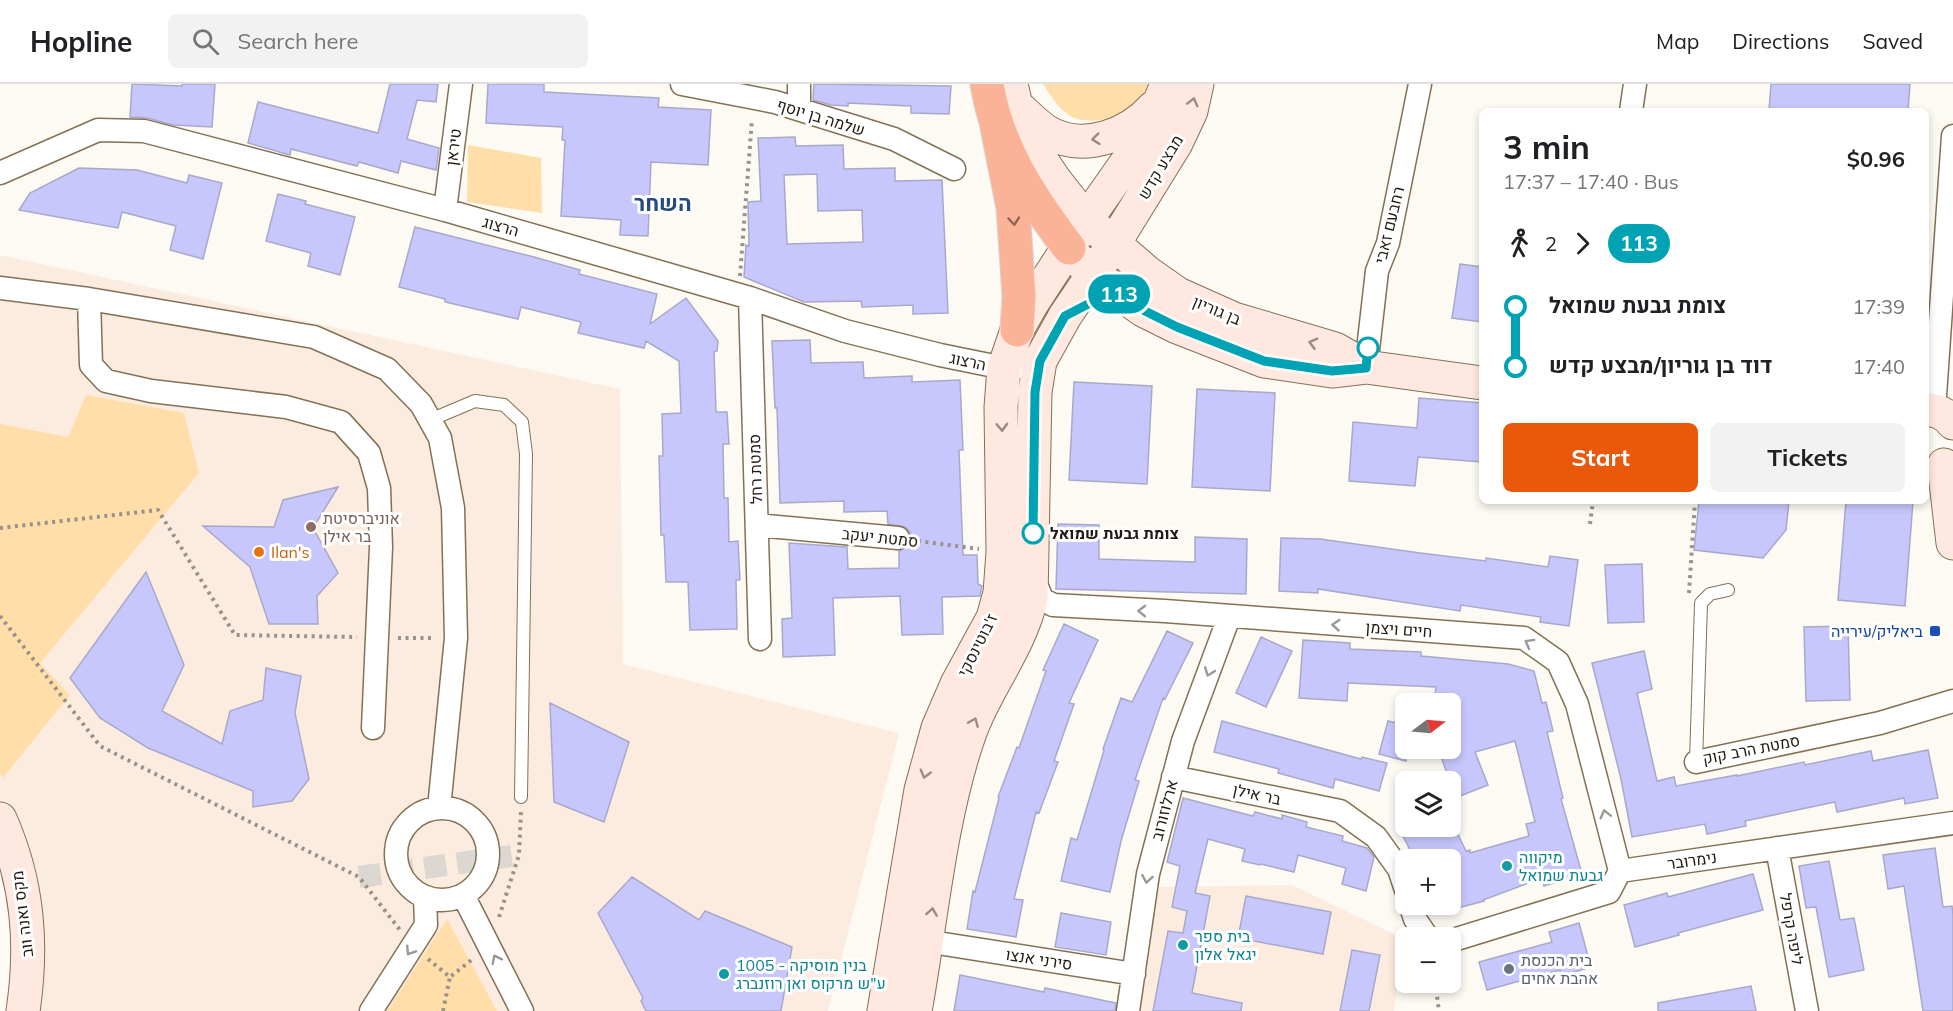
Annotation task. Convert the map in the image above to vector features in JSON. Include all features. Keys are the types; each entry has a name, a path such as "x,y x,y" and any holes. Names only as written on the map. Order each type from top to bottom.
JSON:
{"highway":[{"path":"987,84 990,105 1008,104"},
{"path":"1008,104 1003,143 1042,213 1069,248"},
{"path":"1008,104 1019,296 1017,330"}],"street":[{"name":"טיראן","path":"445,210 460,84"},
{"name":"שלמה בן יוסף","path":"682,84 753,97 799,109 894,139 954,169"},
{"path":"799,84 799,109"},
{"name":"מבצע קדש","path":"1113,245 1176,143 1191,111 1197,84"},
{"name":"רחבעם זאבי","path":"1366,368 1377,271 1388,243 1420,84"},
{"path":"1631,108 1635,84"},
{"path":"1008,104 1049,133 1067,139 1088,141 1109,138 1130,128 1148,114 1164,91"},
{"name":"מבצע קדש","path":"1086,220 1139,145 1164,91"},
{"name":"בן גוריון","path":"1008,104 1054,179 1086,220 1148,273 1178,294 1234,319 1335,349 1366,368"},
{"name":"הרצוג","path":"0,174 98,130 144,131 445,210 744,297 845,331 940,355 1004,368"},
{"path":"1938,415 1953,136"},
{"path":"1146,190 1145,234 1150,252 1163,278 1178,294"},
{"name":"ז'בוטינסקי","path":"884,1011 921,790 938,728 963,673 993,618 1000,593 1003,552 1001,407 1004,368 1017,330 1086,220"},
{"path":"1106,284 1113,245"},
{"name":"בן גוריון","path":"1069,248 1106,284 1143,310 1177,327 1264,361 1332,371 1366,368 1479,382"},
{"name":"ז'בוטינסקי","path":"915,1011 951,797 971,729 984,699 1026,620 1032,575 1035,392 1040,361 1065,316 1094,301 1106,284"},
{"path":"0,288 89,299 314,337 387,369 421,404 440,438 453,508 456,638 439,808"},
{"name":"סמטת רחל","path":"744,297 757,525 760,639"},
{"path":"89,299 92,365 106,381 151,391 286,406 341,422 369,453 379,488 381,547 373,728"},
{"path":"1004,368 1027,366 1040,361"},
{"path":"1941,463 1953,543"},
{"name":"סמטת יעקב","path":"757,525 898,538"},
{"name":"חיים ויצמן","path":"1032,575 1042,598 1053,606 1165,611 1524,638 1558,662 1577,704 1620,871"},
{"name":"ארלוזורוב","path":"1128,1011 1148,874 1183,741 1229,617"},
{"name":"סמטת הרב קוק","path":"1696,762 1880,723 1953,701"},
{"name":"בר אילן","path":"1173,777 1340,811 1376,837 1395,863"},
{"path":"439,808 463,813 474,820 481,830 488,854 484,873 473,888 463,896 451,900 425,897 411,889 401,877 396,862 396,847 401,832 410,820 424,811 439,808"},
{"name":"מקס ואנה ווב","path":"0,819 23,892 28,931 28,972 23,1011"},
{"name":"נימרובר","path":"1620,871 1953,823"},
{"name":"ליפה קרפל","path":"1777,848 1807,1011"},
{"path":"1461,937 1609,892 1620,871"},
{"path":"463,896 522,1011"},
{"path":"371,1011 426,925 425,897"},
{"name":"סירני אנצו","path":"944,944 1134,974"}],"lane":[{"path":"430,420 475,401 504,405 522,422 526,454 521,798"},
{"path":"1701,611 1701,603 1710,594 1728,590"},
{"name":"סמטת הרב קוק","path":"1696,762 1701,611"}],"path":[{"path":"744,297 753,97"},
{"path":"1590,524 1593,504"},
{"path":"1695,504 1688,604 1701,611"},
{"path":"0,528 158,510 235,635 456,638"},
{"name":"סמטת יעקב","path":"898,538 1003,552"},
{"path":"0,616 100,746 358,878"},
{"path":"519,855 521,798"},
{"path":"443,1011 450,977"},
{"path":"1437,993 1439,1011"}],"shaded area":[{"path":"1043,84 1148,84 1139,99 1127,112 1119,116 1093,121 1070,116 1058,106"},
{"path":"468,145 541,158 542,213 467,202"},
{"name":"אוניברסיטת בר אילן","path":"0,255 620,389 623,664 899,733 828,1011 34,1011 0,805"},
{"path":"86,395 184,413 199,473 40,663 70,695 3,778 0,773 0,424 68,437"},
{"path":"1292,885 1395,935 1396,993 1394,1011 1139,1011 1159,887"},
{"path":"447,919 497,1011 387,1011"}],"building":[{"path":"132,84 182,86 182,84 215,84 212,127 173,125 147,118 130,117"},
{"path":"390,84 438,84 436,102 417,100 407,139 439,148 436,170 401,161 398,173 359,162 357,166 291,149 290,155 248,143 258,102 378,133"},
{"path":"488,84 544,84 544,92 659,98 658,107 711,110 708,165 651,162 648,236 620,235 621,220 561,216 565,140 562,140 563,127 486,123"},
{"path":"814,84 951,86 949,114 911,113 911,106 848,103 848,106 831,105 813,100"},
{"path":"1771,84 1910,84 1908,108 1769,108"},
{"path":"795,137 796,146 843,145 844,169 895,168 895,181 942,180 948,313 913,314 913,305 862,307 861,301 804,302 744,277 746,245 749,246 748,202 761,201 758,138","holes":["817,174 818,211 862,210 863,242 787,244 784,175"]},
{"path":"79,168 137,170 187,183 189,175 222,183 203,259 170,250 176,226 122,212 118,228 19,210 30,193"},
{"path":"278,194 306,201 305,204 355,217 340,275 308,266 311,253 266,241"},
{"path":"415,227 534,257 580,270 579,274 657,294 650,324 686,298 718,341 717,351 714,352 716,412 727,412 729,444 723,444 724,498 728,498 729,542 738,541 740,580 736,580 737,629 690,630 688,582 666,582 664,535 661,535 659,456 663,456 662,414 681,413 679,361 646,341 644,348 578,333 581,322 521,307 518,319 445,302 445,299 399,287"},
{"path":"1460,264 1479,267 1479,322 1452,318"},
{"path":"810,340 811,363 863,362 864,378 912,376 912,382 960,380 963,450 959,450 963,555 977,555 978,584 982,586 980,596 942,597 943,634 902,635 900,596 833,598 835,655 783,657 782,619 792,618 789,543 847,547 848,569 899,568 899,551 909,546 911,539 910,532 905,527 888,524 887,511 844,512 844,501 780,503 772,341"},
{"path":"1074,382 1152,386 1147,484 1069,480"},
{"path":"1197,389 1275,393 1270,491 1192,487"},
{"path":"1419,398 1479,403 1479,462 1418,457 1415,486 1349,481 1353,422 1417,428"},
{"path":"338,487 313,528 338,573 317,596 318,624 269,624 250,567 203,526 274,527 283,500"},
{"path":"1699,504 1789,504 1786,530 1763,558 1694,550"},
{"path":"1846,504 1913,504 1905,606 1838,600"},
{"path":"1058,524 1099,525 1099,559 1195,562 1195,537 1247,539 1246,594 1056,589"},
{"path":"1281,538 1320,539 1548,567 1550,556 1578,560 1569,626 1540,622 1541,617 1461,605 1460,611 1318,589 1318,593 1279,591"},
{"path":"1642,564 1644,622 1608,623 1605,565"},
{"path":"146,572 184,665 162,711 222,744 230,711 263,700 266,668 301,676 295,713 309,779 292,801 253,807 253,791 148,748 100,718 70,678"},
{"path":"1064,624 1098,640 1069,703 1074,704 1054,761 1058,762 1039,813 1036,812 1014,899 1023,900 1016,937 967,929 973,891 975,892 998,797 1017,747 1019,748 1046,671 1043,670"},
{"path":"1848,626 1850,700 1806,701 1804,627"},
{"path":"1167,631 1193,643 1165,699 1163,698 1135,780 1139,781 1121,841 1110,892 1061,881 1071,838 1077,840 1103,749 1121,698 1132,702"},
{"path":"1261,637 1292,651 1266,707 1236,693"},
{"path":"1303,640 1350,643 1350,649 1421,652 1421,656 1508,664 1534,671 1542,703 1546,702 1553,731 1547,732 1563,798 1561,799 1582,874 1544,886 1542,878 1484,901 1461,907 1461,849 1410,849 1404,837 1459,837 1466,851 1470,850 1470,853 1529,836 1526,824 1535,822 1515,741 1475,752 1488,785 1461,796 1461,771 1446,771 1442,759 1461,759 1461,693 1435,693 1436,687 1348,683 1347,701 1299,698"},
{"path":"1644,651 1652,689 1637,693 1657,781 1674,777 1676,786 1804,762 1805,765 1871,751 1873,761 1928,750 1938,798 1905,804 1904,798 1837,812 1835,802 1745,821 1746,826 1707,834 1705,824 1632,837 1621,779 1592,663"},
{"path":"550,703 629,742 604,822 554,802"},
{"path":"1222,721 1361,759 1362,757 1387,763 1379,791 1335,779 1333,788 1278,773 1279,769 1214,752"},
{"path":"1388,721 1395,723 1395,758 1379,754"},
{"path":"1183,798 1253,816 1255,812 1282,819 1282,815 1307,822 1306,827 1343,836 1342,841 1367,848 1374,857 1366,891 1342,884 1346,868 1298,855 1294,872 1260,865 1242,861 1245,849 1208,839 1195,893 1210,896 1192,993 1242,1003 1241,1011 1153,1011 1168,931 1183,933 1187,911 1172,907 1180,866 1167,862"},
{"path":"1935,848 1943,907 1952,906 1953,915 1953,1011 1923,1011 1904,886 1888,889 1883,855"},
{"path":"1829,861 1840,920 1854,918 1864,970 1829,977 1816,907 1806,908 1799,866"},
{"path":"1753,874 1763,910 1635,947 1624,905 1667,893 1668,897"},
{"name":"1005 - בנין מוסיקה ע\"ש מרקוס ואן רוזנברג","path":"632,877 699,920 705,911 792,947 781,1011 646,1011 641,1001 643,998 598,913"},
{"path":"1246,896 1331,912 1323,954 1238,938"},
{"path":"1061,913 1111,922 1106,955 1055,947"},
{"path":"1579,923 1591,967 1561,976 1560,970 1487,990 1479,962 1552,942 1549,932"},
{"path":"1352,950 1380,955 1369,1011 1340,1011"},
{"path":"960,975 1044,992 1045,988 1116,1003 1115,1011 954,1011"},
{"path":"1751,986 1756,1011 1658,1011 1658,1003"}],"tunnel":[{"path":"359,877 519,855"}],"bus line":[{"name":"113","path":"1033,533 1035,392 1040,361 1065,316 1080,307 1119,294 1143,310 1224,347 1264,361 1332,371 1366,368 1368,348"}],"place":[{"name":"אוניברסיטת בר אילן","path":"311,527"},
{"name":"צומת גבעת שמואל","path":"1033,533"},
{"name":"Ilan's","path":"259,552"},
{"name":"ביאליק/עירייה","path":"1935,631"},
{"name":"מיקווה גבעת שמואל","path":"1507,866"},
{"name":"בית ספר יגאל אלון","path":"1183,945"},
{"name":"בית הכנסת אהבת אחים","path":"1509,969"},
{"name":"1005 - בנין מוסיקה ע\"ש מרקוס ואן רוזנברג","path":"724,974"}],"district":[{"name":"השחר","path":"663,203"}]}
